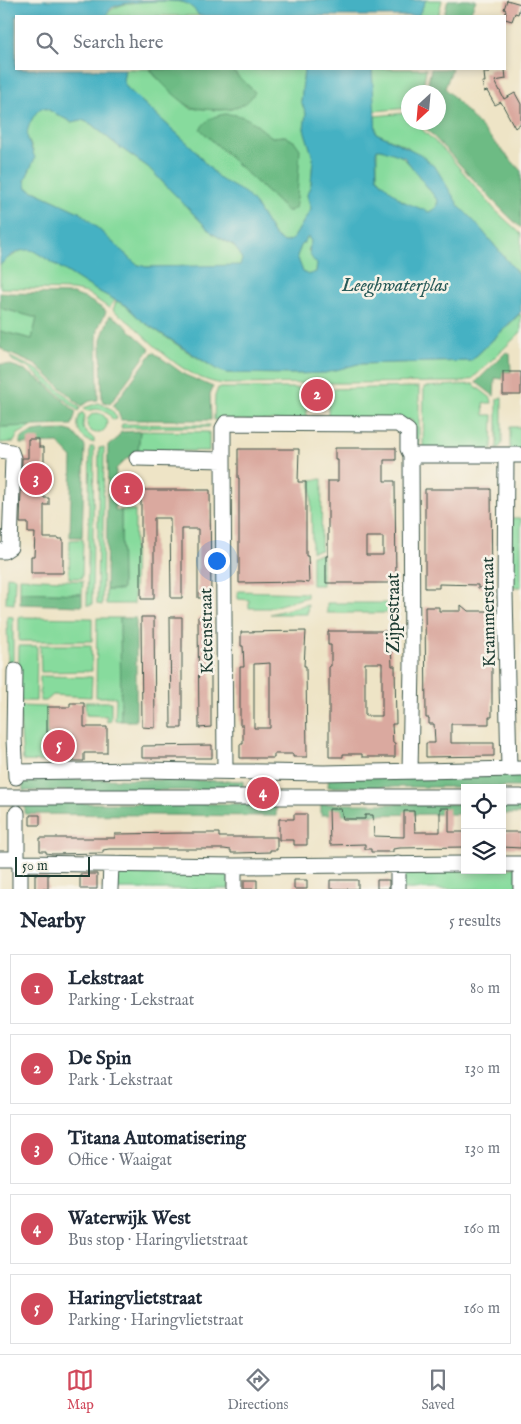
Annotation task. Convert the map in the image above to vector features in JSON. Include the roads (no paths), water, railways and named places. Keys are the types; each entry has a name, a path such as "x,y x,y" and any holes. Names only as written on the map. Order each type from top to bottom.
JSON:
{"street":[{"name":"Zijpestraat","path":"223,460 223,428 226,423 398,424 408,431 408,449 411,455 412,665 410,771"},
{"path":"0,450 10,452 13,458 10,547 0,551"},
{"path":"411,455 521,455"},
{"name":"Krammerstraat","path":"506,455 505,594 515,769"},
{"path":"138,458 223,460"},
{"name":"Ketenstraat","path":"223,460 225,771"},
{"path":"15,671 7,739 16,774 140,770 324,773 515,769"},
{"path":"0,797 461,797"},
{"path":"506,797 521,797"},
{"path":"17,813 20,889"},
{"path":"0,859 111,865 461,864"},
{"path":"398,864 398,889"},
{"path":"506,864 521,864 521,889"},
{"path":"110,889 111,865"},
{"path":"234,866 234,889"}],"water":[{"name":"Leeghwaterplas","path":"0,0 426,0 418,15 198,15 185,3 159,1 122,4 112,8 107,15 15,15 15,70 125,70 123,81 128,89 194,149 220,179 245,193 255,204 274,235 281,241 286,242 293,239 311,209 307,195 311,184 313,158 304,129 306,113 301,102 304,70 372,70 376,133 420,154 436,168 459,206 475,222 521,277 521,312 471,361 358,364 325,373 226,373 216,369 142,321 125,305 94,289 34,251 24,250 11,256 0,265","holes":["41,108 47,109 71,122 82,120 91,124 148,167 213,234 233,245 240,254 242,260 240,265 146,267 136,264 81,213 27,188 25,180 35,158 27,136 31,121","377,149 404,157 438,201 436,208 429,212 402,201 377,178","308,237 311,241 310,254 317,264 316,272 308,275 303,272 297,256 301,246"]}],"place":[{"name":"De Spin","path":"317,395"},
{"name":"Titana Automatisering","path":"36,479"},
{"name":"Lekstraat","path":"127,489"},
{"name":"Haringvlietstraat","path":"59,746"},
{"name":"Waterwijk West","path":"263,793"}]}
